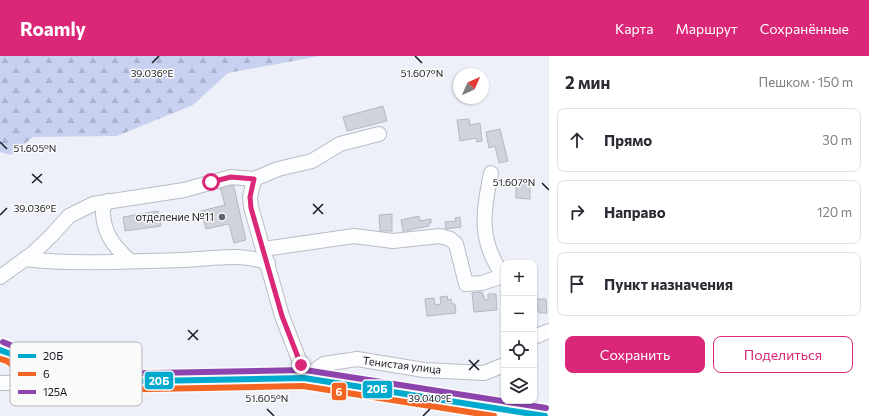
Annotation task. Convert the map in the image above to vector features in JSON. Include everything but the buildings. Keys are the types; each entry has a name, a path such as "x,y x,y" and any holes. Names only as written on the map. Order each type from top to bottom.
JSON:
{"street":[{"path":"0,277 25,259 51,236 69,216 94,204 184,190 231,177 254,179 278,169 312,161 340,144 379,134"},
{"path":"491,173 484,213 485,228 488,246 496,265 501,272"},
{"path":"254,179 250,197 251,208 282,316 301,365 304,378"},
{"path":"108,201 102,208 102,221 118,250 130,261"},
{"path":"264,249 354,236 393,241 440,236 450,239 456,244 466,284 482,283 501,277"},
{"path":"25,259 48,262 235,257 254,258 268,263"},
{"path":"537,336 549,331"},
{"path":"0,350 10,354"},
{"name":"Тенистая улица","path":"304,378 324,364 357,359 424,370 484,373 501,366"},
{"path":"142,381 304,378 512,406 545,416"}],"green space":[{"path":"0,56 320,56 228,73 193,105 117,136 33,137 11,155 0,152"}],"transit line":[{"name":"125А","path":"3,342 10,345"},
{"name":"20Б","path":"0,350 10,354"},
{"name":"6","path":"0,359 10,363"},
{"name":"125А","path":"142,373 305,370 546,408"},
{"name":"20Б","path":"142,381 304,378 545,416"},
{"name":"6","path":"142,389 303,386 494,416"}],"place":[{"name":"отделение №11","path":"222,217"}],"route":[{"path":"211,182 231,177 254,179 250,197 251,208 282,316 301,365"}]}
